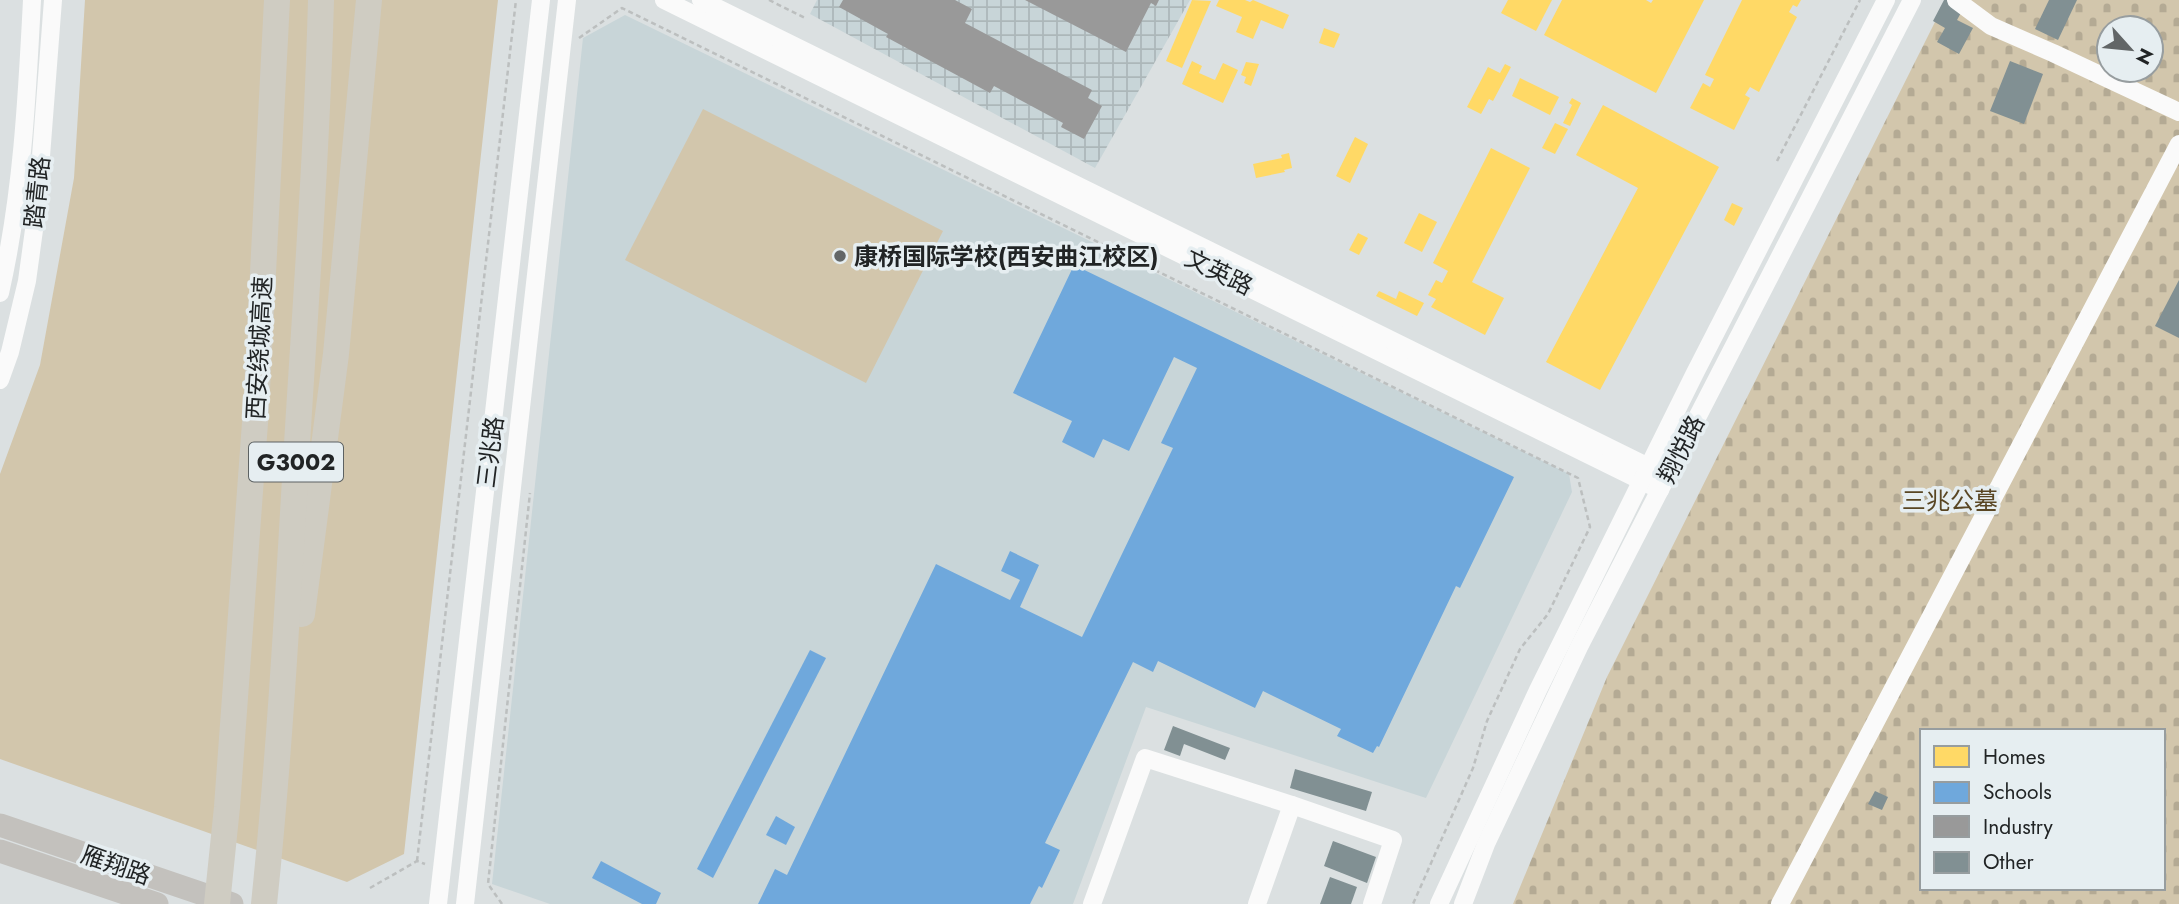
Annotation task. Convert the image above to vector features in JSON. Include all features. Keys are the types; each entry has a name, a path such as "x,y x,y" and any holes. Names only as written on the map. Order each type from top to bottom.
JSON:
{"highway":[{"path":"265,0 265,228"},
{"name":"西安绕城高速","path":"217,904 227,807 256,409 277,0"},
{"name":"西安绕城高速","path":"264,904 274,810 318,110 321,0"},
{"path":"274,810 315,526 336,354 369,0"}],"main road":[{"name":"雁翔路","path":"0,825 232,904"},
{"name":"雁翔路","path":"0,851 157,904"}],"street":[{"name":"踏青路","path":"0,293 11,244 27,116 32,0"},
{"name":"踏青路","path":"0,380 10,352 27,281 37,208 53,0"},
{"name":"三兆路","path":"438,904 541,0"},
{"name":"三兆路","path":"466,904 567,0"},
{"name":"文英路","path":"664,0 1645,473"},
{"name":"文英路","path":"701,0 1663,483"},
{"name":"翔悦路","path":"1439,904 1538,690 1645,473 1886,0"},
{"name":"翔悦路","path":"1463,904 1486,844 1579,647 1912,0"},
{"path":"1956,0 1992,26 2179,113"},
{"path":"1780,904 2179,144"},
{"path":"1092,904 1145,758 1393,840 1372,904"},
{"path":"1258,904 1292,805"}],"path":[{"path":"417,861 516,0"},
{"path":"769,0 805,18"},
{"path":"1777,161 1860,0"},
{"path":"580,37 622,8 1578,478 1590,527 1548,614 1520,649 1487,721 1473,768 1413,904"},
{"path":"502,904 488,884 531,481"}],"shaded area":[{"path":"817,0 1190,0 1095,168 810,14"},
{"name":"康桥国际学校(西安曲江校区)","path":"625,15 1569,474 1572,492 1426,798 1146,707 1073,904 550,904 492,884 583,38"}],"green space":[{"path":"85,0 498,0 404,854 347,882 0,759 0,474 40,365 74,178"},
{"name":"三兆公墓","path":"1946,0 2179,0 2179,904 1513,904 1607,677"},
{"path":"703,109 943,231 866,383 625,260"}],"building: Homes":[{"path":"1192,0 1211,1 1182,68 1166,61"},
{"path":"1219,0 1253,0 1289,15 1283,29 1261,20 1253,39 1236,32 1242,17 1216,6"},
{"path":"1508,0 1552,0 1536,31 1501,13"},
{"path":"1562,0 1646,0 1651,3 1653,0 1704,0 1656,93 1544,35"},
{"path":"1742,0 1801,0 1797,7 1793,5 1789,12 1797,17 1759,92 1750,87 1745,95 1750,98 1734,130 1690,108 1703,83 1710,87 1714,79 1705,75"},
{"path":"1324,28 1340,34 1334,48 1319,43"},
{"path":"1192,61 1202,66 1199,73 1215,80 1223,63 1238,70 1223,103 1182,84"},
{"path":"1246,62 1259,64 1251,86 1244,83 1246,77 1241,75"},
{"path":"1505,64 1511,67 1493,101 1489,99 1481,114 1467,107 1488,67 1500,73"},
{"path":"1520,78 1559,97 1550,115 1512,96"},
{"path":"1572,98 1581,103 1570,126 1563,123 1572,105 1569,103"},
{"path":"1603,105 1719,167 1600,390 1546,362 1638,188 1576,155"},
{"path":"1555,123 1568,129 1555,154 1542,148"},
{"path":"1355,137 1368,144 1350,183 1336,176"},
{"path":"1491,148 1530,168 1472,282 1504,298 1485,335 1431,307 1436,299 1428,295 1436,280 1442,283 1448,271 1433,263"},
{"path":"1289,153 1292,168 1256,178 1253,164 1282,158 1281,155"},
{"path":"1732,203 1743,208 1734,226 1724,220"},
{"path":"1419,213 1437,222 1422,252 1404,243"},
{"path":"1358,233 1368,238 1359,255 1349,250"},
{"path":"1379,291 1396,299 1399,291 1424,303 1417,316 1376,296"}],"building: Schools":[{"path":"1074,265 1514,477 1460,588 1456,586 1379,747 1377,746 1373,753 1337,736 1341,729 1263,691 1255,708 1158,661 1153,672 1133,662 1045,843 1060,850 1042,888 1039,886 1030,904 758,904 775,869 787,875 936,564 1010,600 1020,580 1001,571 1010,551 1039,565 1020,607 1082,637 1173,448 1161,443 1197,368 1174,357 1129,451 1103,439 1094,458 1062,442 1072,421 1013,393"},
{"path":"810,650 826,658 713,878 697,869"},
{"path":"776,816 795,827 786,845 766,835"},
{"path":"601,861 661,893 656,904 642,904 592,878"}],"building: Industry":[{"path":"843,0 955,0 972,9 965,23 1092,90 1088,98 1102,106 1084,139 1061,127 1063,123 994,86 990,93 886,37 888,34 839,7"},
{"path":"1025,0 1159,0 1156,6 1151,3 1126,52"}],"building: Other":[{"path":"1944,0 1968,0 1957,20 1973,28 1959,54 1937,42 1945,28 1933,21"},
{"path":"2049,0 2077,0 2058,40 2035,29"},
{"path":"2010,61 2043,74 2024,124 1990,111"},
{"path":"2179,280 2179,338 2155,326"},
{"path":"1173,726 1230,748 1225,760 1184,744 1180,756 1164,750"},
{"path":"1295,769 1372,792 1366,811 1290,788"},
{"path":"1875,791 1888,797 1882,810 1868,804"},
{"path":"1333,841 1376,857 1367,883 1324,866"},
{"path":"1330,877 1357,887 1351,904 1320,904"}],"place":[{"name":"康桥国际学校(西安曲江校区)","path":"840,256"}]}
